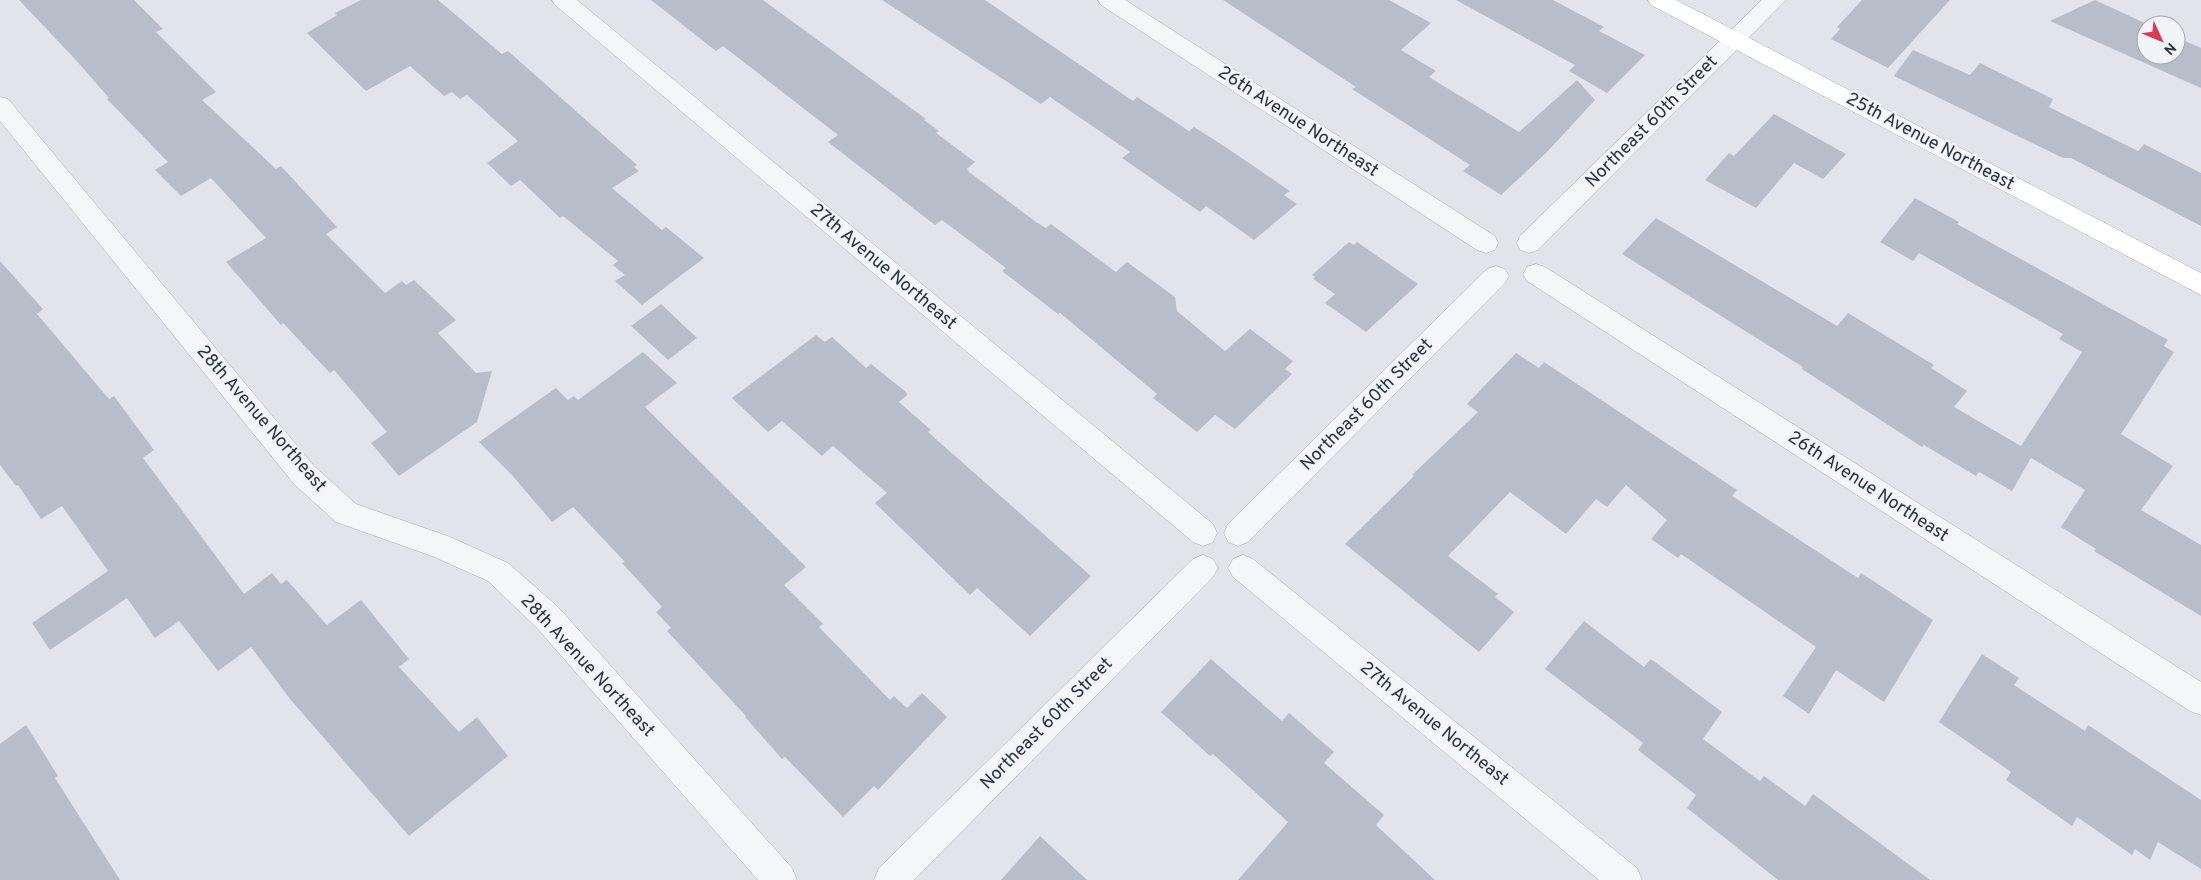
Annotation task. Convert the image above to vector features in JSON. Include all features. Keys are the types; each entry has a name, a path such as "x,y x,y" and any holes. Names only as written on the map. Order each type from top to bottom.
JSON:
{"main road":[{"name":"25th Avenue Northeast","path":"1659,0 2201,285"}],"street":[{"name":"27th Avenue Northeast","path":"563,0 1202,533"},
{"name":"26th Avenue Northeast","path":"1109,0 1486,244"},
{"name":"Northeast 60th Street","path":"1529,243 1775,0"},
{"name":"28th Avenue Northeast","path":"0,105 304,475 346,514 440,546 498,572 547,617 780,880"},
{"path":"1500,236 1520,238 1529,243 1540,257 1541,265 1536,274 1527,281 1518,282 1496,276 1485,266 1482,259 1481,252 1486,244 1500,236"},
{"name":"26th Avenue Northeast","path":"1536,274 2201,700"},
{"name":"Northeast 60th Street","path":"1238,533 1496,276"},
{"path":"1216,527 1225,527 1238,533 1247,542 1248,559 1243,568 1232,575 1214,576 1195,559 1196,543 1202,533 1216,527"},
{"name":"Northeast 60th Street","path":"891,880 1203,568"},
{"name":"27th Avenue Northeast","path":"1243,568 1625,880"}],"building":[{"path":"19,0 134,0 163,29 156,32 216,92 202,100 276,169 281,166 337,227 326,234 385,293 402,281 406,285 414,280 456,320 438,333 476,373 492,371 477,422 399,476 371,443 387,432 334,370 330,373 283,323 281,325 226,262 266,238 211,178 181,196 155,170 168,162 107,99 109,98 74,58"},
{"path":"361,0 438,0 502,54 508,51 637,165 634,167 639,171 612,188 662,230 666,227 704,258 642,305 615,281 625,275 613,265 618,261 563,216 560,218 520,180 511,186 487,163 518,141 467,95 460,99 452,92 444,96 410,66 366,91 307,33 337,15 335,13"},
{"path":"651,0 763,0 926,119 924,120 939,131 936,133 975,162 967,169 969,172 1036,222 1046,228 1051,224 1116,272 1127,262 1175,297 1177,311 1225,351 1250,329 1293,361 1285,369 1292,374 1235,429 1215,415 1197,432 1153,398 1157,394 1060,313 1058,314 1002,271 1006,268 942,220 935,225 828,142 838,135 723,46 716,51"},
{"path":"882,0 985,0 1133,101 1137,97 1189,131 1194,127 1227,148 1290,191 1284,195 1297,204 1254,240 1206,206 1200,212 1122,158 1130,152 1050,97 1041,104"},
{"path":"1223,0 1389,0 1431,23 1401,50 1436,71 1429,77 1519,132 1577,80 1595,100 1547,152 1501,195 1463,171 1470,165 1352,89 1356,87"},
{"path":"1456,0 1553,0 1604,27 1599,31 1645,55 1607,93 1569,71 1575,65"},
{"path":"1862,0 1950,0 1888,68 1831,39 1840,29 1837,27"},
{"path":"2095,0 2136,19 2136,59 2050,21"},
{"path":"2186,41 2201,48 2201,88 2149,65 2186,65"},
{"path":"1913,50 1970,75 1980,63 2053,99 2049,107 2138,151 2144,144 2201,173 2201,226 2071,158 2063,158 1894,76"},
{"path":"1774,114 1846,154 1823,179 1794,163 1756,208 1705,180 1729,153 1734,156"},
{"path":"1915,198 1959,222 1957,224 2168,340 2164,346 2174,352 2121,434 2173,466 2141,510 2201,545 2201,616 2094,551 2096,549 2061,527 2085,490 2031,458 2012,491 1979,472 1976,476 1924,445 1922,447 1802,369 1803,367 1622,254 1656,218 1837,326 1848,313 1934,365 1931,368 1967,391 1954,407 2021,446 2082,352 2059,339 2063,334 1919,253 1913,261 1880,242"},
{"path":"1349,242 1354,245 1357,242 1418,284 1366,332 1325,303 1335,294 1313,279 1315,277 1312,275"},
{"path":"0,261 43,309 37,314 109,399 114,396 154,450 143,458 244,594 272,573 281,584 287,580 327,625 361,600 409,659 399,667 459,732 477,717 508,756 409,836 290,699 251,647 218,671 179,621 155,638 127,598 50,650 32,623 108,571 62,506 41,519 18,485 16,486 0,465"},
{"path":"661,304 697,338 668,360 631,326"},
{"path":"816,335 825,342 832,337 866,368 871,364 906,392 907,395 899,402 931,430 928,432 1091,576 1030,636 977,588 970,595 875,503 887,493 833,446 822,456 782,421 768,432 732,398"},
{"path":"643,352 677,383 645,407 806,567 784,585 823,624 819,627 890,700 894,696 907,708 922,693 947,717 878,790 874,786 843,817 785,757 782,759 746,716 667,631 671,628 656,612 662,607 622,563 625,562 573,507 552,522 512,475 479,442 556,388 568,400 574,396 578,400"},
{"path":"1516,353 1539,368 1544,362 1737,490 1732,496 1858,578 1861,573 1933,620 1884,702 1836,670 1809,714 1783,696 1816,647 1681,554 1678,558 1651,539 1667,520 1626,485 1607,507 1596,499 1566,534 1510,492 1448,556 1498,594 1495,597 1514,612 1479,652 1345,544 1414,476 1412,475 1478,412 1467,404"},
{"path":"1584,621 1644,667 1651,659 1722,712 1703,739 1760,781 1764,776 1805,806 1813,794 1930,880 1778,880 1687,808 1696,795 1638,750 1643,743 1545,669"},
{"path":"1982,654 2019,678 2014,685 2085,731 2088,725 2201,800 2201,869 2158,842 2150,860 2135,849 2132,855 2077,817 2072,826 2006,780 2011,772 1939,722"},
{"path":"1211,659 1282,721 1289,713 1334,752 1324,763 1384,815 1376,825 1435,880 1238,880 1288,822 1213,754 1210,756 1161,712"},
{"path":"26,725 58,776 55,778 120,880 0,880 0,744"},
{"path":"1040,836 1087,880 1001,880"}]}
